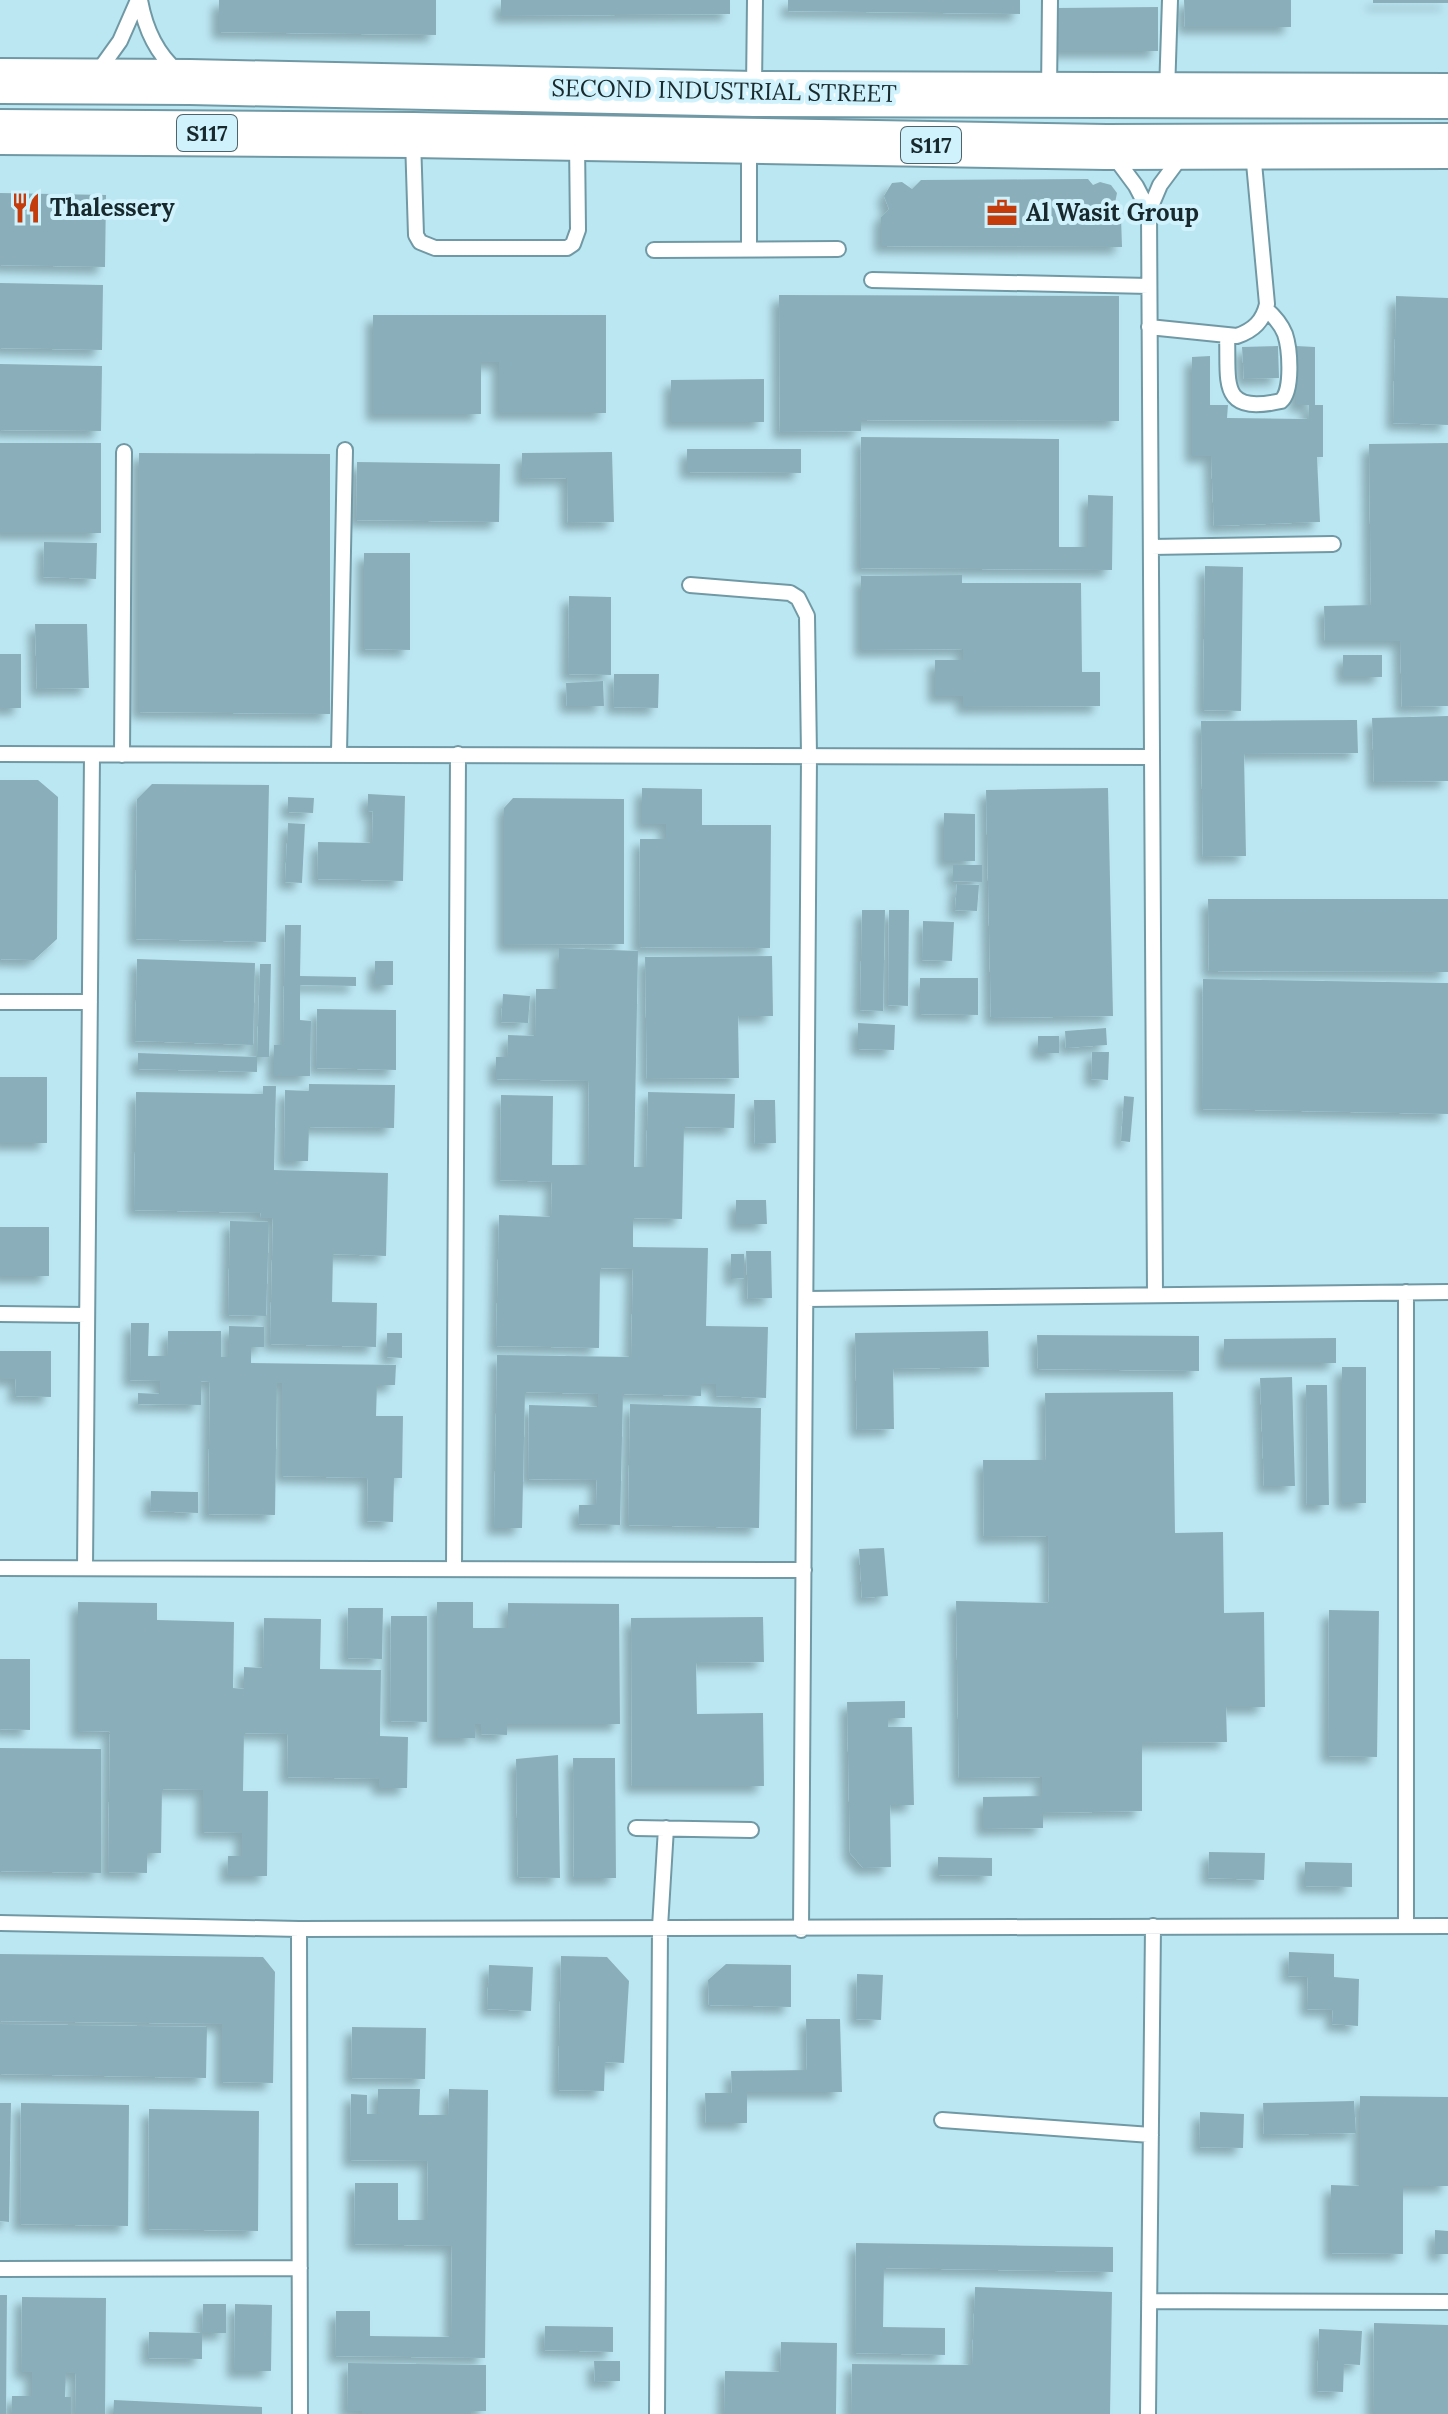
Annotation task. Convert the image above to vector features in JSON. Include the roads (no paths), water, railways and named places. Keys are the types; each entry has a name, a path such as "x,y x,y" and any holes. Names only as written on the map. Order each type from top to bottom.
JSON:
{"main road":[{"name":"SECOND INDUSTRIAL STREET","path":"0,81 754,94 1448,96"},
{"name":"SECOND INDUSTRIAL STREET","path":"0,132 577,137 1106,147 1448,146"}],"lane":[{"path":"91,81 120,41 139,0"},
{"path":"139,0 154,45 170,65 190,82"},
{"path":"754,94 755,0"},
{"path":"1049,96 1050,0"},
{"path":"1166,96 1170,0"},
{"path":"413,135 414,226 420,242 435,248 567,248 573,244 578,230 577,137"},
{"path":"749,141 749,249"},
{"path":"1149,327 1227,336 1247,332 1262,319 1266,309 1253,145"},
{"path":"1155,1295 1149,211 1160,185 1190,146"},
{"path":"1106,147 1121,163 1149,211"},
{"path":"654,250 838,249"},
{"path":"872,280 1149,286"},
{"path":"1227,336 1232,397 1241,403 1281,401 1289,388 1287,342 1279,323 1266,309"},
{"path":"339,753 345,450"},
{"path":"122,755 124,452"},
{"path":"1151,547 1333,544"},
{"path":"690,585 781,590 798,598 807,616 809,755 801,1930"},
{"path":"0,754 1152,757"},
{"path":"454,1569 458,754"},
{"path":"85,1568 92,755"},
{"path":"0,1002 90,1002"},
{"path":"1406,1292 1406,1926"},
{"path":"806,1299 1448,1292"},
{"path":"0,1314 87,1315"},
{"path":"0,1568 804,1570"},
{"path":"636,1828 751,1830"},
{"path":"657,2414 660,1927 666,1828"},
{"path":"0,1923 299,1929 1448,1926"},
{"path":"1148,2414 1153,1926"},
{"path":"299,1929 300,2414"},
{"path":"942,2120 1151,2135"},
{"path":"0,2269 300,2268"},
{"path":"1149,2301 1448,2302"}],"place":[{"name":"Thalessery","path":"26,208"},
{"name":"Al Wasit Group","path":"1002,213"}]}
